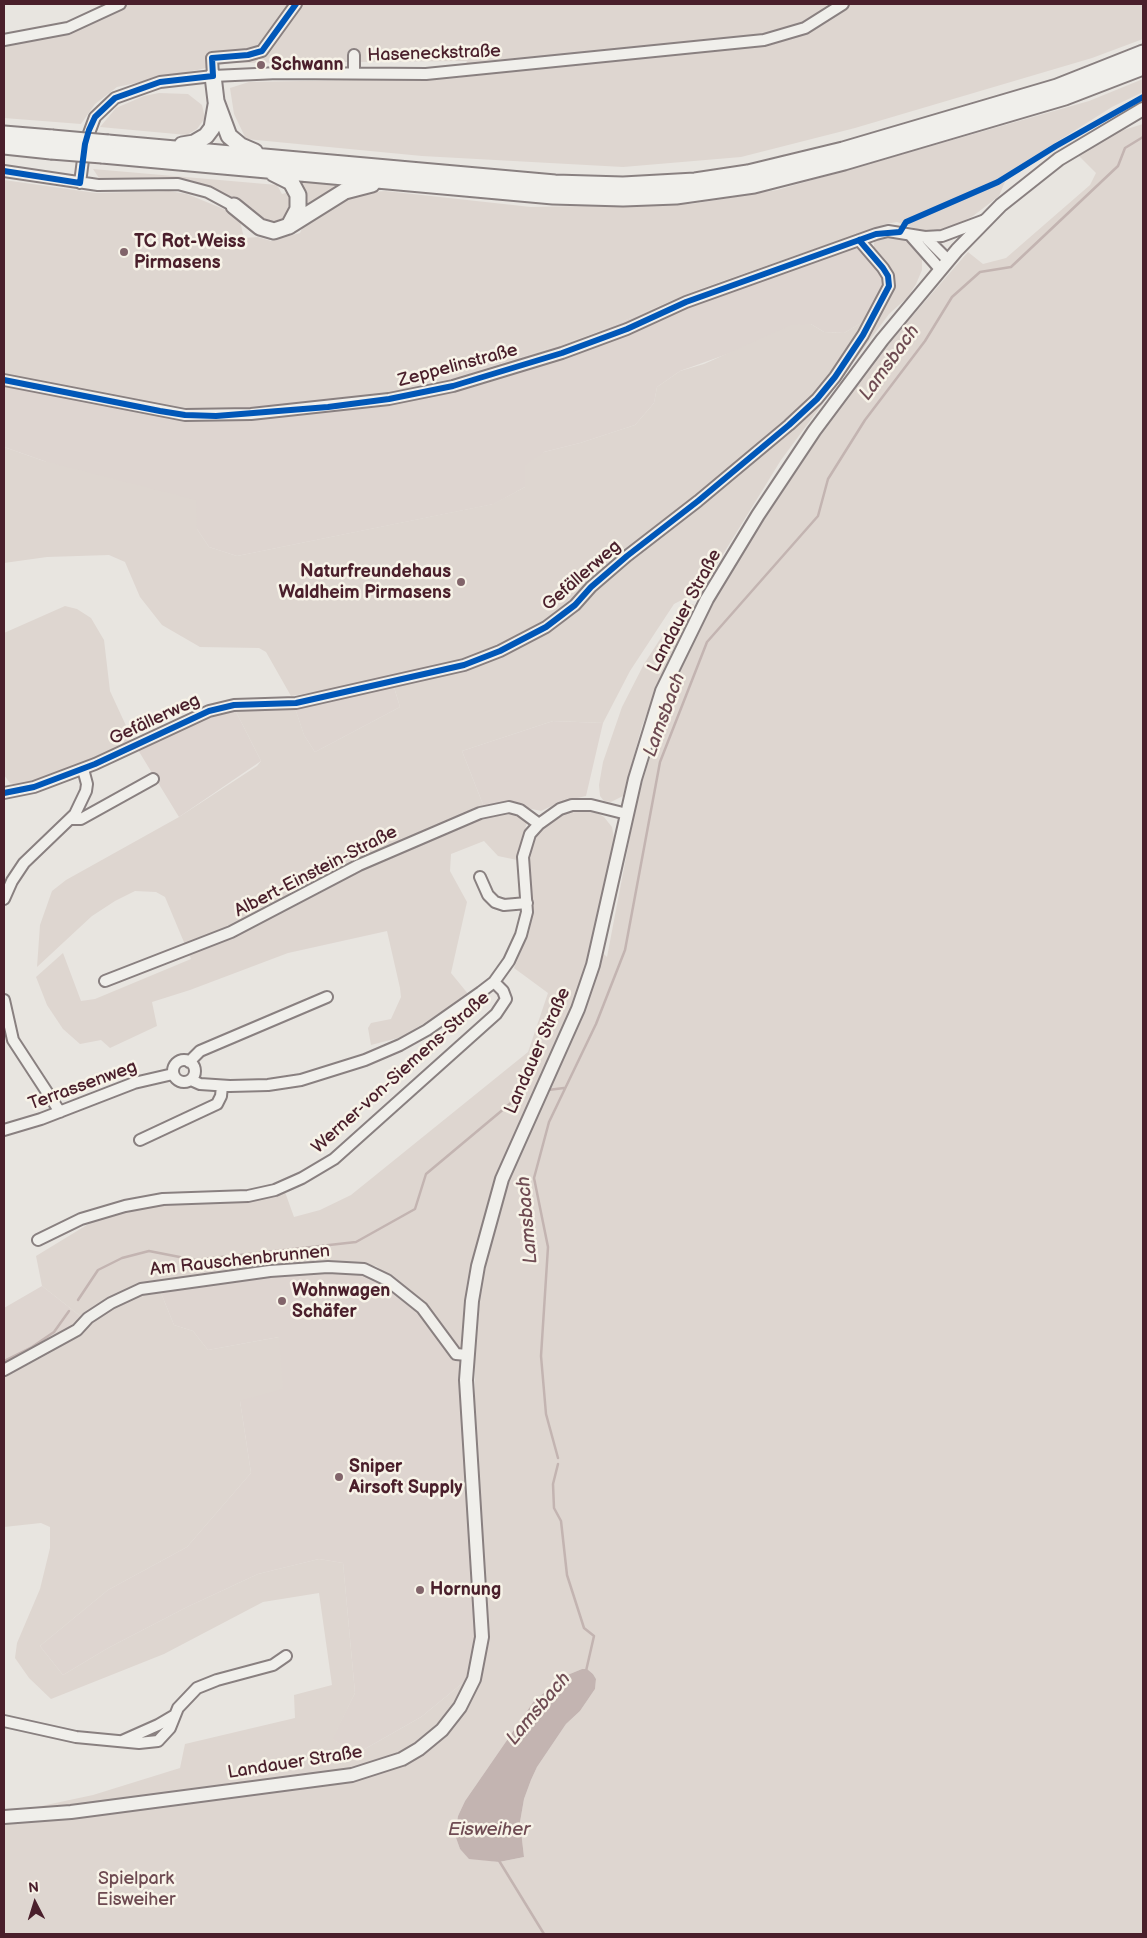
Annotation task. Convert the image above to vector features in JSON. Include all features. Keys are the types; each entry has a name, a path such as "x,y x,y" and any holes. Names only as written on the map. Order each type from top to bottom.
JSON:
{"highway":[{"path":"162,147 555,183 648,184 712,179 780,166 1056,87 1143,53"},
{"path":"4,134 52,144 105,149 255,169 588,197 666,196 722,190 782,178 908,144 1065,97 1143,67"},
{"path":"213,76 216,101 228,136 250,150 272,157"},
{"path":"105,149 162,147 194,143 206,136 212,128 216,101"},
{"path":"4,146 52,144"},
{"path":"255,169 282,177 291,182 295,189 298,209 290,226"},
{"path":"234,206 254,223 266,230 274,231 290,226 344,191 370,184 403,182"}],"main road":[{"name":"Landauer Straße","path":"4,1817 71,1812 352,1775 402,1759 428,1742 455,1715 469,1691 479,1659 482,1637 467,1416 467,1355 472,1301 484,1238 492,1207 513,1150 561,1048 586,987 601,938 642,751 662,691 707,599 758,515 814,431 882,340 944,265 986,219 1017,190 1059,158 1143,109"}],"street":[{"path":"4,40 68,28 120,4"},
{"path":"213,76 212,58 248,55 262,50 296,4"},
{"name":"Haseneckstraße","path":"80,183 85,144 95,117 115,98 160,82 213,76 354,73 426,74 487,70 764,40 805,28 843,4"},
{"path":"354,55 354,73"},
{"path":"4,171 98,186 178,184 208,192 234,206"},
{"path":"944,265 925,238 942,236 986,219"},
{"name":"Zeppelinstraße","path":"4,380 185,415 251,414 390,400 453,386 562,353 627,329 686,302 888,231 925,238"},
{"path":"905,233 944,265"},
{"name":"Gefällerweg","path":"4,794 34,787 82,769 131,749 209,711 234,705 296,703 464,665 500,651 546,627 575,605 591,587 627,556 789,426 835,377 863,335 889,286 888,276 883,268 860,240"},
{"path":"4,899 12,881 24,863 71,819 80,807 87,784 82,769"},
{"path":"71,819 81,819 153,779"},
{"path":"189,1062 184,1061 176,1065 174,1074 178,1081 191,1080 200,1084 222,1086 258,1086 294,1081 365,1060 400,1045 427,1030 494,982 517,947 526,922 527,903 522,869 523,857 530,834 539,824 560,808 572,805 591,805 627,814"},
{"name":"Albert-Einstein-Straße","path":"105,981 231,932 359,865 480,813 510,807 520,810 539,824"},
{"path":"480,876 488,895 495,902 504,905 527,903"},
{"name":"Werner-von-Siemens-Straße","path":"38,1240 81,1219 112,1209 163,1199 261,1194 289,1184 319,1169 334,1159 496,1014 506,999 504,991 494,982"},
{"path":"189,1062 200,1051 327,997"},
{"path":"4,1000 13,1040 60,1112"},
{"path":"189,1062 195,1072 191,1080"},
{"name":"Terrassenweg","path":"4,1130 60,1112 134,1083 174,1074"},
{"path":"140,1140 217,1104 221,1096 222,1086"},
{"name":"Am Rauschenbrunnen","path":"4,1370 77,1330 88,1318 111,1303 141,1289 270,1271 328,1267 364,1269 387,1280 422,1308 456,1354 467,1355"},
{"path":"4,1721 76,1737 138,1743 162,1739 170,1728 174,1715 186,1698 197,1688 217,1680 273,1665 286,1656"}],"shaded area":[{"path":"863,233 885,262 894,279 893,291 880,312 844,333 824,332 811,324 680,371 657,387 654,403 635,425 580,443 544,452 525,487 494,504 237,556 209,547 197,529 44,461 4,447 4,372 127,399 485,369 590,335 700,289"},
{"path":"393,684 400,707 315,752 304,735 295,708"},
{"path":"235,710 261,761 179,817 138,750 195,722"},
{"path":"553,721 603,723 586,796 560,802 541,811 504,803 484,807 462,751"},
{"path":"315,1271 354,1272 376,1279 411,1303 461,1362 461,1403 479,1615 472,1656 465,1681 421,1717 356,1754 332,1739 355,1693 343,1563 319,1559 258,1574 187,1607 108,1648 63,1675 40,1646 108,1590 187,1547 251,1473 240,1401 279,1337 208,1350 193,1331 174,1325 159,1288"},
{"path":"42,1286 84,1319 50,1353 4,1377 4,1308"}],"green space":[{"path":"121,4 1143,4 1143,39 1092,58 855,128 741,157 623,167 422,156 246,139 234,114 230,88 249,82 460,78 467,61 230,63 117,87 95,104 81,124 4,118 4,42 34,38"},
{"path":"1143,79 1143,92 1112,107 1009,172 999,196 973,216 946,230 928,233 897,222 886,224 700,289 590,335 485,369 425,385 359,396 224,408 180,408 19,377 4,372 4,180 96,193 169,191 187,194 226,210 240,221 244,238 258,237 271,241 300,233 305,222 342,199 357,193 385,191 531,207 691,204 777,190 1089,101"},
{"path":"159,93 188,94 202,105 205,118 197,129 187,135 100,127 116,108 144,96"},
{"name":"Spielpark Eisweiher","path":"1143,124 1143,1934 4,1934 4,1814 93,1795 180,1768 185,1744 295,1718 294,1695 332,1685 319,1593 263,1602 164,1654 51,1699 29,1678 15,1658 17,1643 40,1589 50,1548 50,1527 41,1523 4,1527 4,1377 50,1353 100,1314 125,1299 150,1289 159,1288 174,1325 193,1331 208,1350 279,1337 283,1389 240,1401 251,1473 187,1547 108,1590 40,1646 63,1675 108,1648 187,1607 258,1574 319,1559 343,1563 355,1693 333,1739 356,1754 421,1717 465,1681 489,1628 475,1450 475,1340 460,1350 425,1302 376,1266 339,1263 154,1282 114,1298 84,1319 42,1286 36,1256 100,1217 157,1204 252,1200 285,1192 294,1217 320,1210 351,1195 528,1052 548,993 514,968 530,929 531,889 528,855 533,838 541,827 554,817 566,812 592,810 604,817 612,827 614,838 594,945 607,957 636,805 660,722 674,684 711,606 782,488 874,360 968,252 983,264 1006,258 1090,185 1096,173 1079,156 1093,144 1111,134","holes":["582,1669 587,1669 596,1679 595,1689 580,1711 566,1724 537,1767 524,1799 520,1822 524,1857 499,1862 469,1858 460,1849 455,1835 458,1816 465,1801 534,1701 565,1676"]},
{"path":"93,169 277,185 282,194 290,192 293,207 286,219 272,224 267,223 236,200 206,185 189,180 161,177 104,180 99,178"},
{"path":"296,181 348,185 305,211"},
{"path":"892,236 907,239 919,250 922,259 922,270 916,284 908,297 889,314 781,460 701,590 674,604 630,671 603,723 553,721 462,751 484,807 510,810 522,816 527,822 517,860 498,856 484,841 451,854 450,871 467,902 451,973 469,995 402,1037 371,1045 368,1028 371,1023 391,1019 401,997 387,931 288,953 190,990 152,1002 157,1026 110,1048 101,1040 80,1044 63,1029 47,1005 36,977 63,953 81,1001 95,999 191,959 165,897 156,892 135,891 115,901 92,916 37,967 40,925 52,891 66,880 179,817 257,766 261,761 235,710 295,708 304,735 315,752 400,707 391,677 291,696 266,652 259,648 200,647 162,625 140,597 125,562 109,555 47,557 4,563 4,447 44,461 196,500 197,529 209,547 237,556 493,504 525,487 525,465 544,452 580,443 635,425 654,403 657,387 680,371 704,364 791,325 811,324 824,332 844,333 880,312 893,291 894,279 885,262 874,248 874,241"},
{"path":"693,604 695,606 669,658 642,726 623,796 611,802 604,801 600,796 599,785 603,762 622,707 644,664 666,630 685,607"},
{"path":"65,606 77,609 91,618 104,640 110,691 134,743 80,766 20,786 10,783 4,775 4,633"}],"water":[{"name":"Eisweiher","path":"582,1669 587,1669 593,1674 596,1679 595,1689 580,1711 566,1724 537,1767 531,1780 524,1799 520,1822 524,1857 499,1862 469,1859 460,1849 455,1835 458,1816 465,1801 534,1701 565,1676"}],"waterway":[{"name":"Lamsbach","path":"558,1458 546,1414 541,1356 548,1247 534,1178 549,1122 596,1024 625,950 660,762 707,642 818,516 828,479 865,420 925,341 952,297 980,272 1011,267 1118,166 1125,148 1143,137"},
{"path":"548,1090 564,1088"},
{"path":"78,1300 98,1270 122,1258 149,1251 195,1260 356,1242 415,1209 426,1174 524,1092"},
{"path":"4,1361 32,1347 54,1332 69,1311"},
{"name":"Lamsbach","path":"558,1464 553,1484 554,1508 561,1521 567,1575 584,1628 594,1636 586,1671"},
{"name":"Lamsbach","path":"498,1859 544,1934"}],"cycle path":[{"path":"4,171 80,183 85,144 89,130 95,117 115,98 160,82 213,76 212,58 248,55 262,51 296,4"},
{"path":"4,380 160,411 185,415 216,416 328,407 389,399 453,386 562,353 627,329 686,302 876,234 900,232 906,222 998,182 1056,146 1143,97"},
{"path":"4,793 34,787 95,764 209,711 234,705 296,703 464,665 500,651 546,627 575,605 591,587 627,556 698,501 789,425 817,399 835,377 863,335 889,286 888,276 883,268 859,240"}],"place":[{"name":"Schwann","path":"261,65"},
{"name":"TC Rot-Weiss Pirmasens","path":"124,252"},
{"name":"Naturfreundehaus Waldheim Pirmasens","path":"461,582"},
{"name":"Wohnwagen Schäfer","path":"282,1301"},
{"name":"Sniper Airsoft Supply","path":"339,1477"},
{"name":"Hornung","path":"420,1590"}]}
